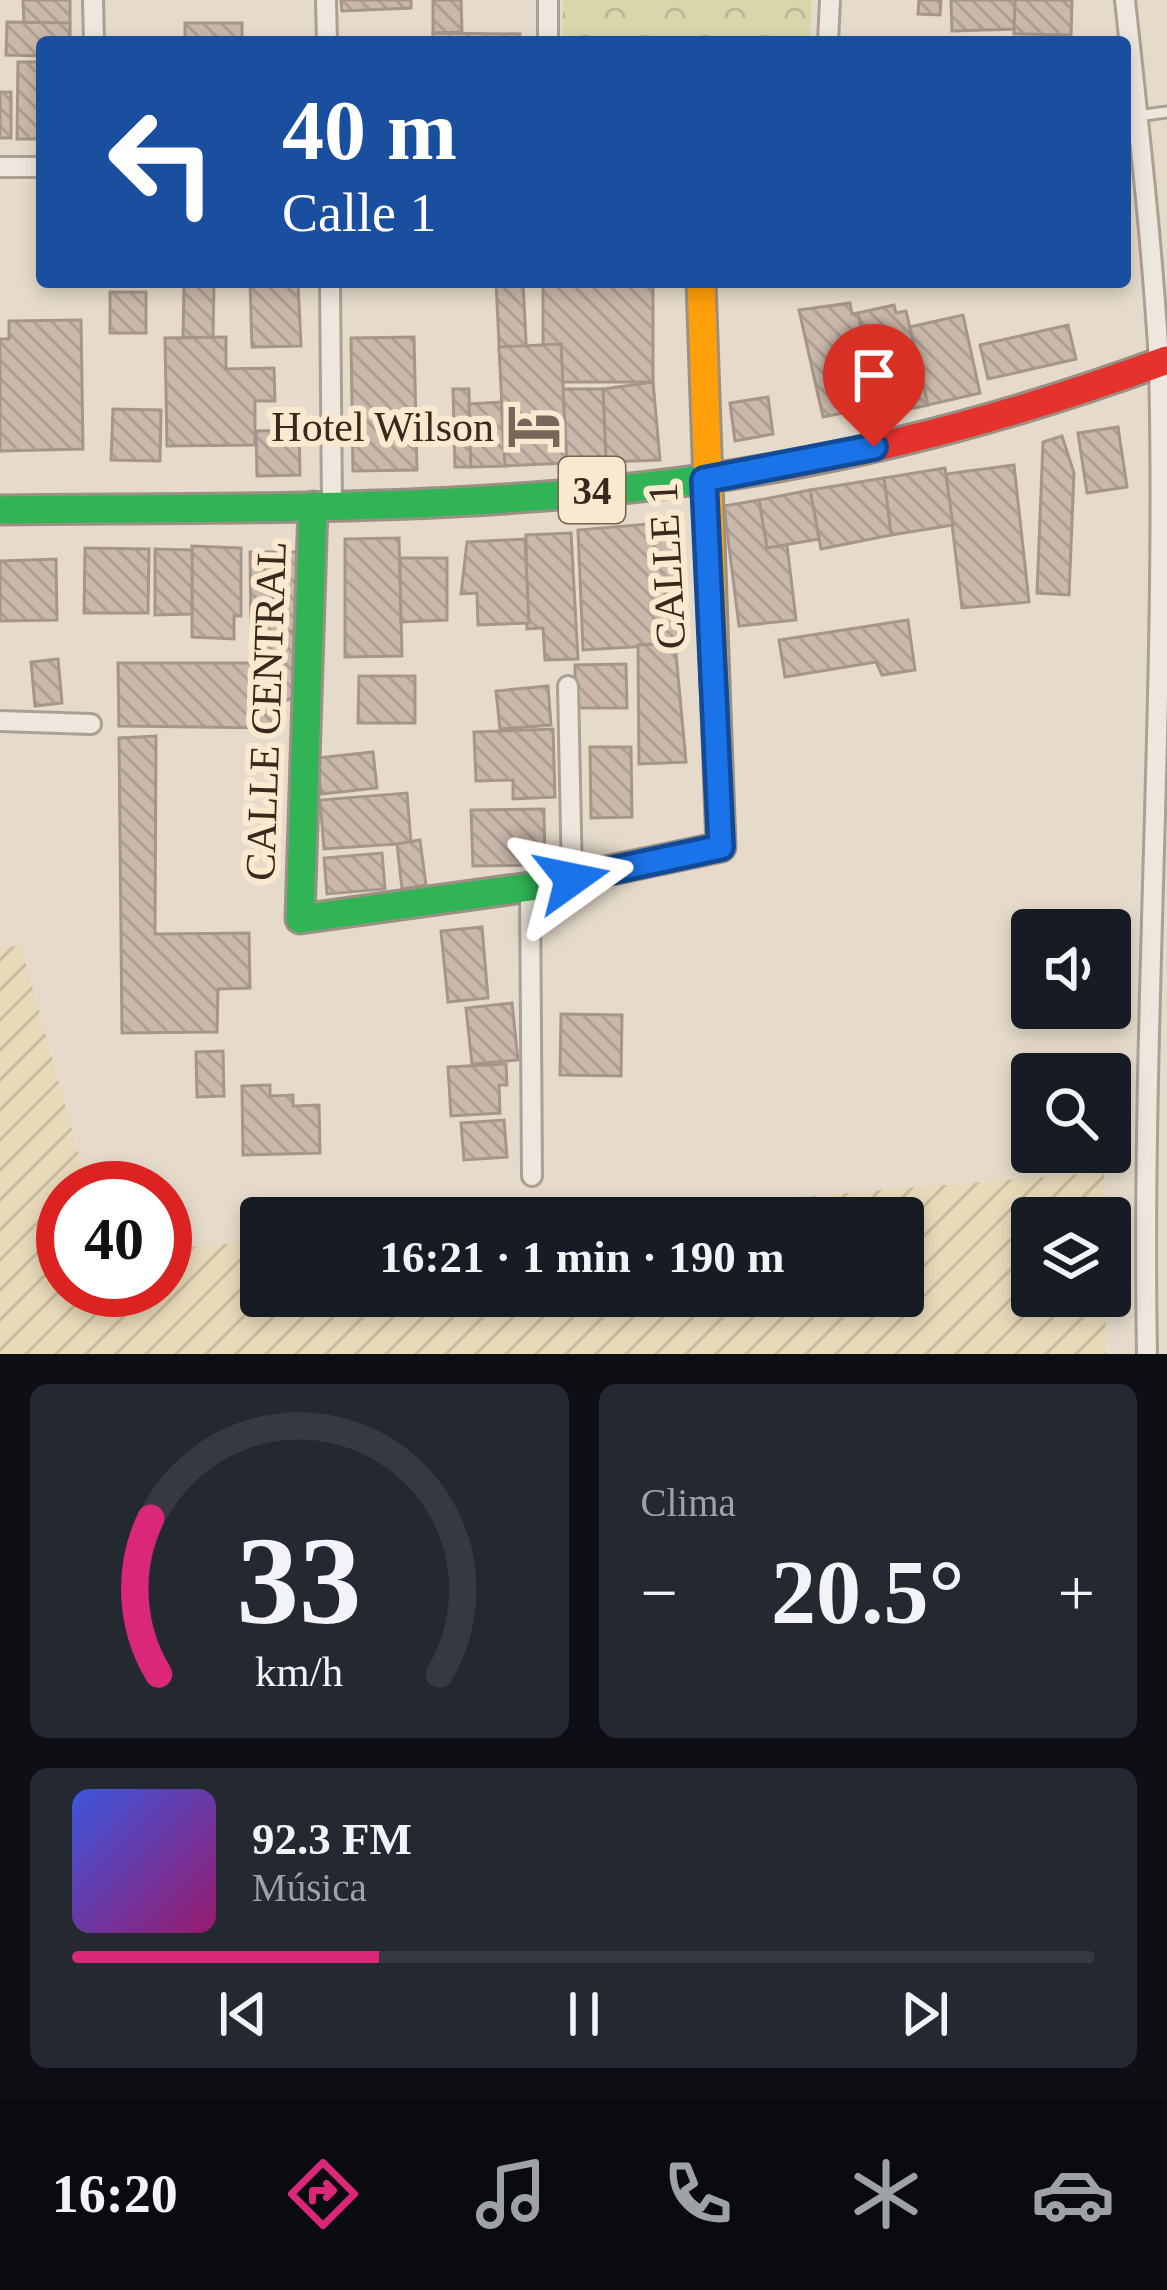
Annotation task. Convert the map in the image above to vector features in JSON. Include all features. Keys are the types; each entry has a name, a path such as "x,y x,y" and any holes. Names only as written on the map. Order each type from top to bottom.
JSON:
{"main road":[{"name":"CALLE 1","path":"572,879 721,847 704,480 701,288"},
{"name":"34","path":"0,510 322,507 704,480 958,428 1163,362"},
{"name":"CALLE CENTRAL","path":"322,507 300,919 530,887"},
{"path":"530,887 572,879"}],"street":[{"path":"93,0 94,36"},
{"path":"326,0 327,36"},
{"path":"548,0 548,36"},
{"path":"828,36 830,0"},
{"path":"1125,0 1129,36"},
{"path":"1131,58 1137,116 1132,152 1163,362 1162,680 1145,1245 1147,1354"},
{"path":"0,167 36,167"},
{"name":"CALLE CENTRAL","path":"322,507 330,288"},
{"path":"568,686 572,879"},
{"path":"0,721 91,724"},
{"path":"530,887 532,1176"}],"lane":[{"path":"1137,116 1167,112"}],"shaded area":[{"path":"0,946 21,947 80,1161 36,1161 36,1317 192,1317 192,1247 240,1243 240,1317 924,1317 924,1197 799,1197 1104,1173 1104,1197 1011,1197 1011,1317 1105,1317 1106,1354 0,1354"}],"green space":[{"path":"563,0 812,0 810,36 562,36"}],"building":[{"path":"23,0 70,0 70,23 24,24"},
{"path":"341,0 411,0 411,8 342,11"},
{"path":"433,0 461,0 462,32 433,33"},
{"path":"919,0 941,0 940,15 918,14"},
{"path":"951,0 1016,0 1018,29 952,31"},
{"path":"1015,0 1072,0 1071,35 1014,34"},
{"path":"7,22 70,23 70,36 36,36 36,56 6,55"},
{"path":"185,23 242,23 242,36 185,36"},
{"path":"433,33 520,34 520,36"},
{"path":"18,62 36,62 36,139 17,139"},
{"path":"0,92 11,92 11,138 0,138"},
{"path":"184,288 214,288 213,338 183,337"},
{"path":"250,288 298,288 301,346 252,347"},
{"path":"496,288 523,288 527,361 500,363"},
{"path":"543,288 653,288 653,382 543,382"},
{"path":"110,292 146,292 146,333 110,333"},
{"path":"850,303 852,314 858,313 877,406 823,417 799,310"},
{"path":"894,305 896,313 906,311 928,405 881,415 858,313"},
{"path":"963,315 980,393 928,405 910,327"},
{"path":"81,320 83,449 0,451 0,339 9,339 9,321"},
{"path":"1068,325 1076,359 988,379 980,345"},
{"path":"226,337 226,369 274,368 275,401 255,401 255,445 167,446 165,338"},
{"path":"414,337 417,470 353,471 351,338"},
{"name":"Hotel Wilson","path":"561,344 567,463 505,466 499,347"},
{"path":"653,382 660,460 606,462 603,389"},
{"path":"453,389 469,389 471,467 455,467"},
{"path":"563,389 603,389 606,462 567,463"},
{"path":"768,397 773,434 735,441 730,403"},
{"path":"501,402 505,466 471,467 469,404"},
{"path":"113,409 161,410 160,461 111,460"},
{"path":"1118,427 1127,487 1087,493 1078,433"},
{"path":"299,430 300,475 257,476 256,431"},
{"path":"1062,436 1074,473 1069,595 1037,593 1043,442"},
{"path":"1014,465 1029,602 962,608 946,474"},
{"path":"945,468 953,525 891,535 884,478"},
{"path":"884,478 891,535 821,549 810,490"},
{"path":"810,490 819,539 767,548 759,500"},
{"path":"759,500 767,548 787,545 796,620 739,626 724,506"},
{"path":"660,523 673,535 681,644 583,650 578,530"},
{"path":"571,533 578,659 545,660 543,628 527,629 526,535"},
{"path":"399,538 402,656 345,657 345,539"},
{"path":"525,539 529,623 478,625 477,593 461,594 467,542"},
{"path":"192,546 241,548 241,616 234,616 234,639 192,637"},
{"path":"85,548 149,549 148,613 84,613"},
{"path":"155,549 192,550 192,614 155,615"},
{"path":"250,552 298,552 299,631 251,632"},
{"path":"400,558 447,558 447,620 401,622"},
{"path":"56,559 57,620 0,621 0,561"},
{"path":"908,620 915,670 882,675 876,662 785,677 779,640"},
{"path":"299,631 300,695 277,704 275,728 119,726 118,663 250,663 251,632"},
{"path":"675,643 686,762 639,764 638,645"},
{"path":"58,659 62,703 35,706 31,662"},
{"path":"626,664 627,708 575,708 575,665"},
{"path":"359,676 415,676 415,723 358,723"},
{"path":"548,686 551,725 500,729 496,691"},
{"path":"553,729 555,797 513,799 513,780 476,781 474,732"},
{"path":"156,736 155,934 249,933 250,988 218,989 217,1032 122,1033 119,738"},
{"path":"590,747 631,747 632,817 591,818"},
{"path":"373,752 377,788 321,794 317,758"},
{"path":"407,793 411,843 324,849 320,800"},
{"path":"544,809 545,865 473,866 471,810"},
{"path":"420,840 426,885 402,889 397,844"},
{"path":"382,853 385,889 327,894 324,858"},
{"path":"482,927 488,998 448,1002 441,931"},
{"path":"512,1003 518,1060 472,1064 466,1008"},
{"path":"561,1014 622,1015 621,1076 560,1075"},
{"path":"223,1051 224,1096 197,1097 196,1052"},
{"path":"506,1064 507,1085 499,1085 500,1113 451,1116 448,1067"},
{"path":"270,1085 270,1096 293,1095 293,1106 319,1105 320,1153 243,1155 242,1086"},
{"path":"504,1120 507,1157 464,1160 461,1123"}],"traffic: fast":[{"path":"0,510 488,500 682,482 778,467"},
{"path":"313,506 300,919 530,887 721,847 715,683"}],"traffic: slow":[{"path":"701,288 715,683"}],"traffic: jam":[{"path":"778,467 975,422 1167,360"}],"place":[{"name":"Hotel Wilson","path":"534,426"}],"route":[{"path":"572,879 721,847 704,480 874,447"}]}
